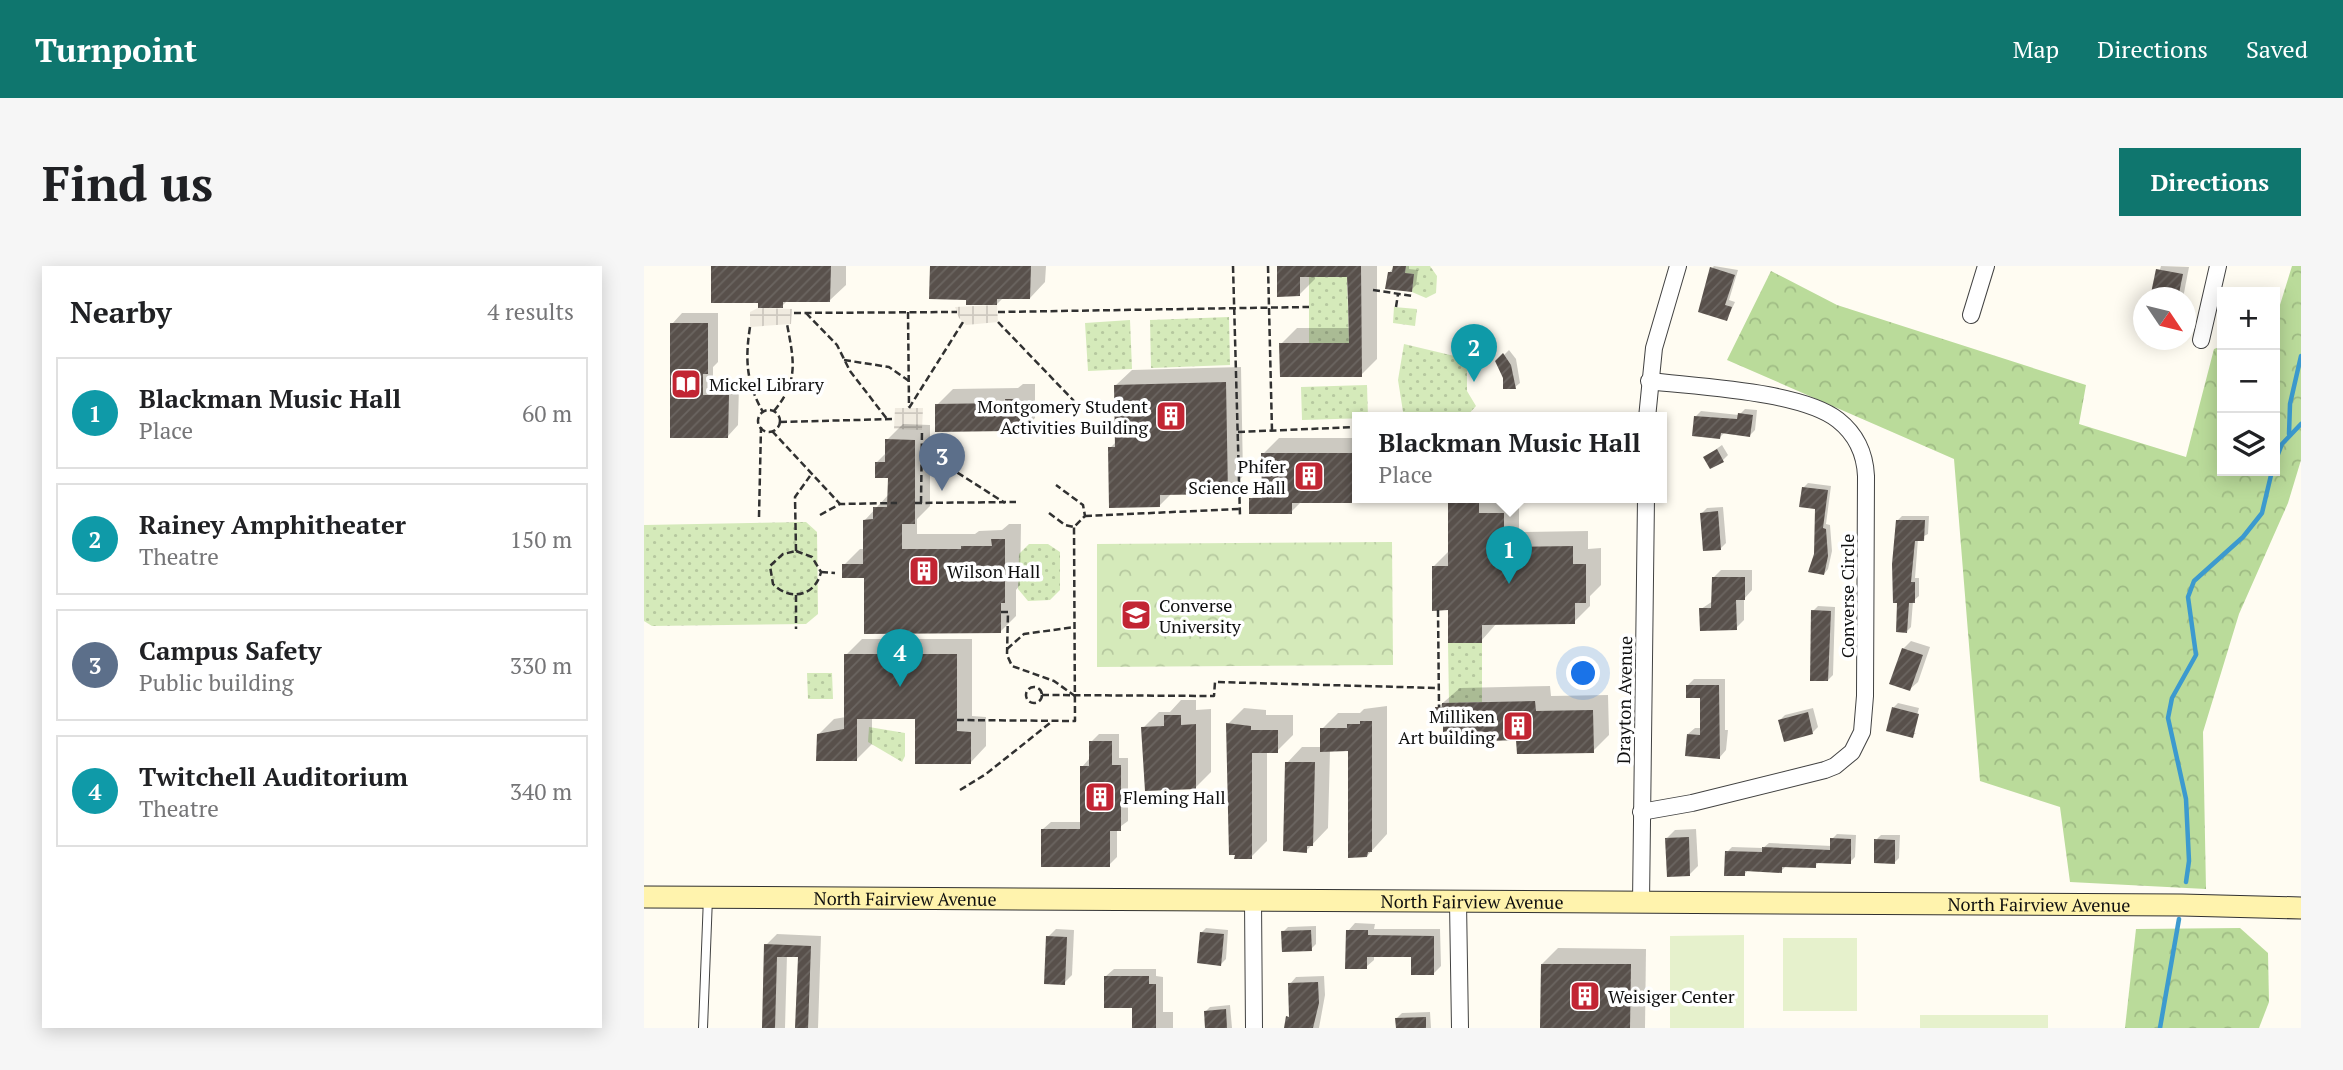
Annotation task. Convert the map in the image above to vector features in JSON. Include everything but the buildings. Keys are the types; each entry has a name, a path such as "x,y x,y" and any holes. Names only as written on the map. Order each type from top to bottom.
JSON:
{"street":[{"path":"1647,412 1649,381 1660,323 1678,266"},
{"path":"1971,315 1986,266"},
{"path":"2201,340 2218,266"},
{"name":"Converse Circle","path":"1641,812 1755,789 1835,766 1858,742 1865,696 1867,477 1863,454 1851,433 1839,421 1808,405 1741,392 1649,381"},
{"name":"Drayton Avenue","path":"1641,903 1646,503"},
{"name":"North Fairview Avenue","path":"644,897 2301,908"},
{"path":"1253,901 1254,1028"},
{"path":"1458,902 1460,1028"}],"lane":[{"path":"703,1028 708,897"}],"path":[{"path":"1233,266 1240,516"},
{"path":"1268,266 1272,431"},
{"path":"1373,290 1413,296"},
{"path":"1396,307 1398,294"},
{"path":"998,312 1309,307"},
{"path":"908,312 909,408 963,322"},
{"path":"794,313 957,312"},
{"path":"806,313 837,345 844,360 887,419"},
{"path":"998,322 1074,401"},
{"path":"762,412 774,411 788,395 794,370 787,324"},
{"path":"750,327 745,356 751,391 762,412"},
{"path":"844,360 890,367 909,381"},
{"path":"774,411 780,422"},
{"path":"759,517 761,427 758,419 762,412"},
{"path":"772,431 780,422 894,419"},
{"path":"761,427 772,431 840,504"},
{"path":"1238,432 1352,427"},
{"path":"921,503 922,430"},
{"path":"922,450 1005,503"},
{"path":"796,551 795,497 811,475"},
{"path":"1056,485 1083,505 1085,516"},
{"path":"915,503 1016,502"},
{"path":"820,515 840,504 897,503"},
{"path":"957,720 1050,723 1075,721 1074,527 1085,516 1240,509"},
{"path":"1049,513 1065,525 1074,527"},
{"path":"796,551 812,557 821,572 813,588 796,595 779,591 769,575 775,558 796,551"},
{"path":"821,572 835,573"},
{"path":"796,595 796,629"},
{"path":"1438,610 1439,707"},
{"path":"1001,612 1008,612 1007,649 1012,666 1054,681 1075,696"},
{"path":"1007,649 1024,634 1075,627"},
{"path":"1042,695 1040,701 1034,703 1026,694 1034,686 1042,695 1214,696 1215,682 1438,688"},
{"path":"960,790 986,774 1050,723"}],"green space":[{"path":"1406,266 1430,266 1437,276 1436,293 1426,298 1412,292 1414,274 1405,273"},
{"path":"2292,266 2301,266 2301,460 2288,503 2239,614 2203,732 2206,889 2070,882 2060,807 1980,781 1954,459 1727,360 1771,271 1837,305 2086,385 2079,424 2186,457 2214,349 2217,348 2217,476 2280,476 2280,305"},
{"path":"1309,277 1347,277 1349,343 1309,343"},
{"path":"1394,307 1417,309 1415,326 1393,323"},
{"path":"1229,317 1230,365 1151,368 1150,320"},
{"path":"1130,320 1132,369 1088,371 1085,323"},
{"path":"1404,344 1467,359 1467,391 1476,406 1470,412 1403,412 1398,380"},
{"path":"1367,385 1368,412 1352,412 1352,418 1302,420 1301,387"},
{"path":"806,522 817,532 818,614 806,624 652,626 644,621 644,525"},
{"path":"1392,542 1393,665 1097,667 1097,544"},
{"path":"1029,544 1048,544 1060,552 1060,590 1050,600 1028,601 1018,589 1019,554"},
{"path":"1448,643 1482,643 1482,702 1449,703"},
{"path":"807,673 832,673 833,699 808,699"},
{"path":"869,727 905,733 905,756 902,762 868,742"},
{"path":"2240,928 2268,953 2269,1002 2259,1028 2125,1028 2136,929"},
{"path":"1744,935 1744,1028 1670,1028 1670,936"},
{"path":"1783,938 1857,938 1857,1011 1783,1011"},
{"path":"1920,1015 2048,1015 2048,1028 1920,1028"}],"shaded area":[{"path":"997,305 998,322 966,325 959,318 955,307"},
{"path":"758,308 792,309 791,324 750,327 750,312"},
{"path":"895,408 923,408 922,430 894,429"}],"waterway":[{"path":"2289,434 2290,404 2301,356"},
{"path":"2280,449 2301,424"},
{"path":"2186,882 2189,861 2186,799 2168,718 2172,698 2196,655 2188,597 2194,581 2243,537 2262,513 2271,476"},
{"path":"2160,1028 2179,919"}],"place":[{"name":"Rainey Amphitheater","path":"1474,382"},
{"name":"Mickel Library","path":"686,384"},
{"name":"Montgomery Student Activities Building","path":"1171,416"},
{"name":"Phifer Science Hall","path":"1309,476"},
{"name":"Campus Safety","path":"942,491"},
{"name":"Wilson Hall","path":"924,571"},
{"name":"Blackman Music Hall","path":"1509,584"},
{"name":"Converse University","path":"1136,615"},
{"name":"Twitchell Auditorium","path":"900,687"},
{"name":"Milliken Art building","path":"1518,726"},
{"name":"Fleming Hall","path":"1100,797"},
{"name":"Weisiger Center","path":"1585,996"}]}
